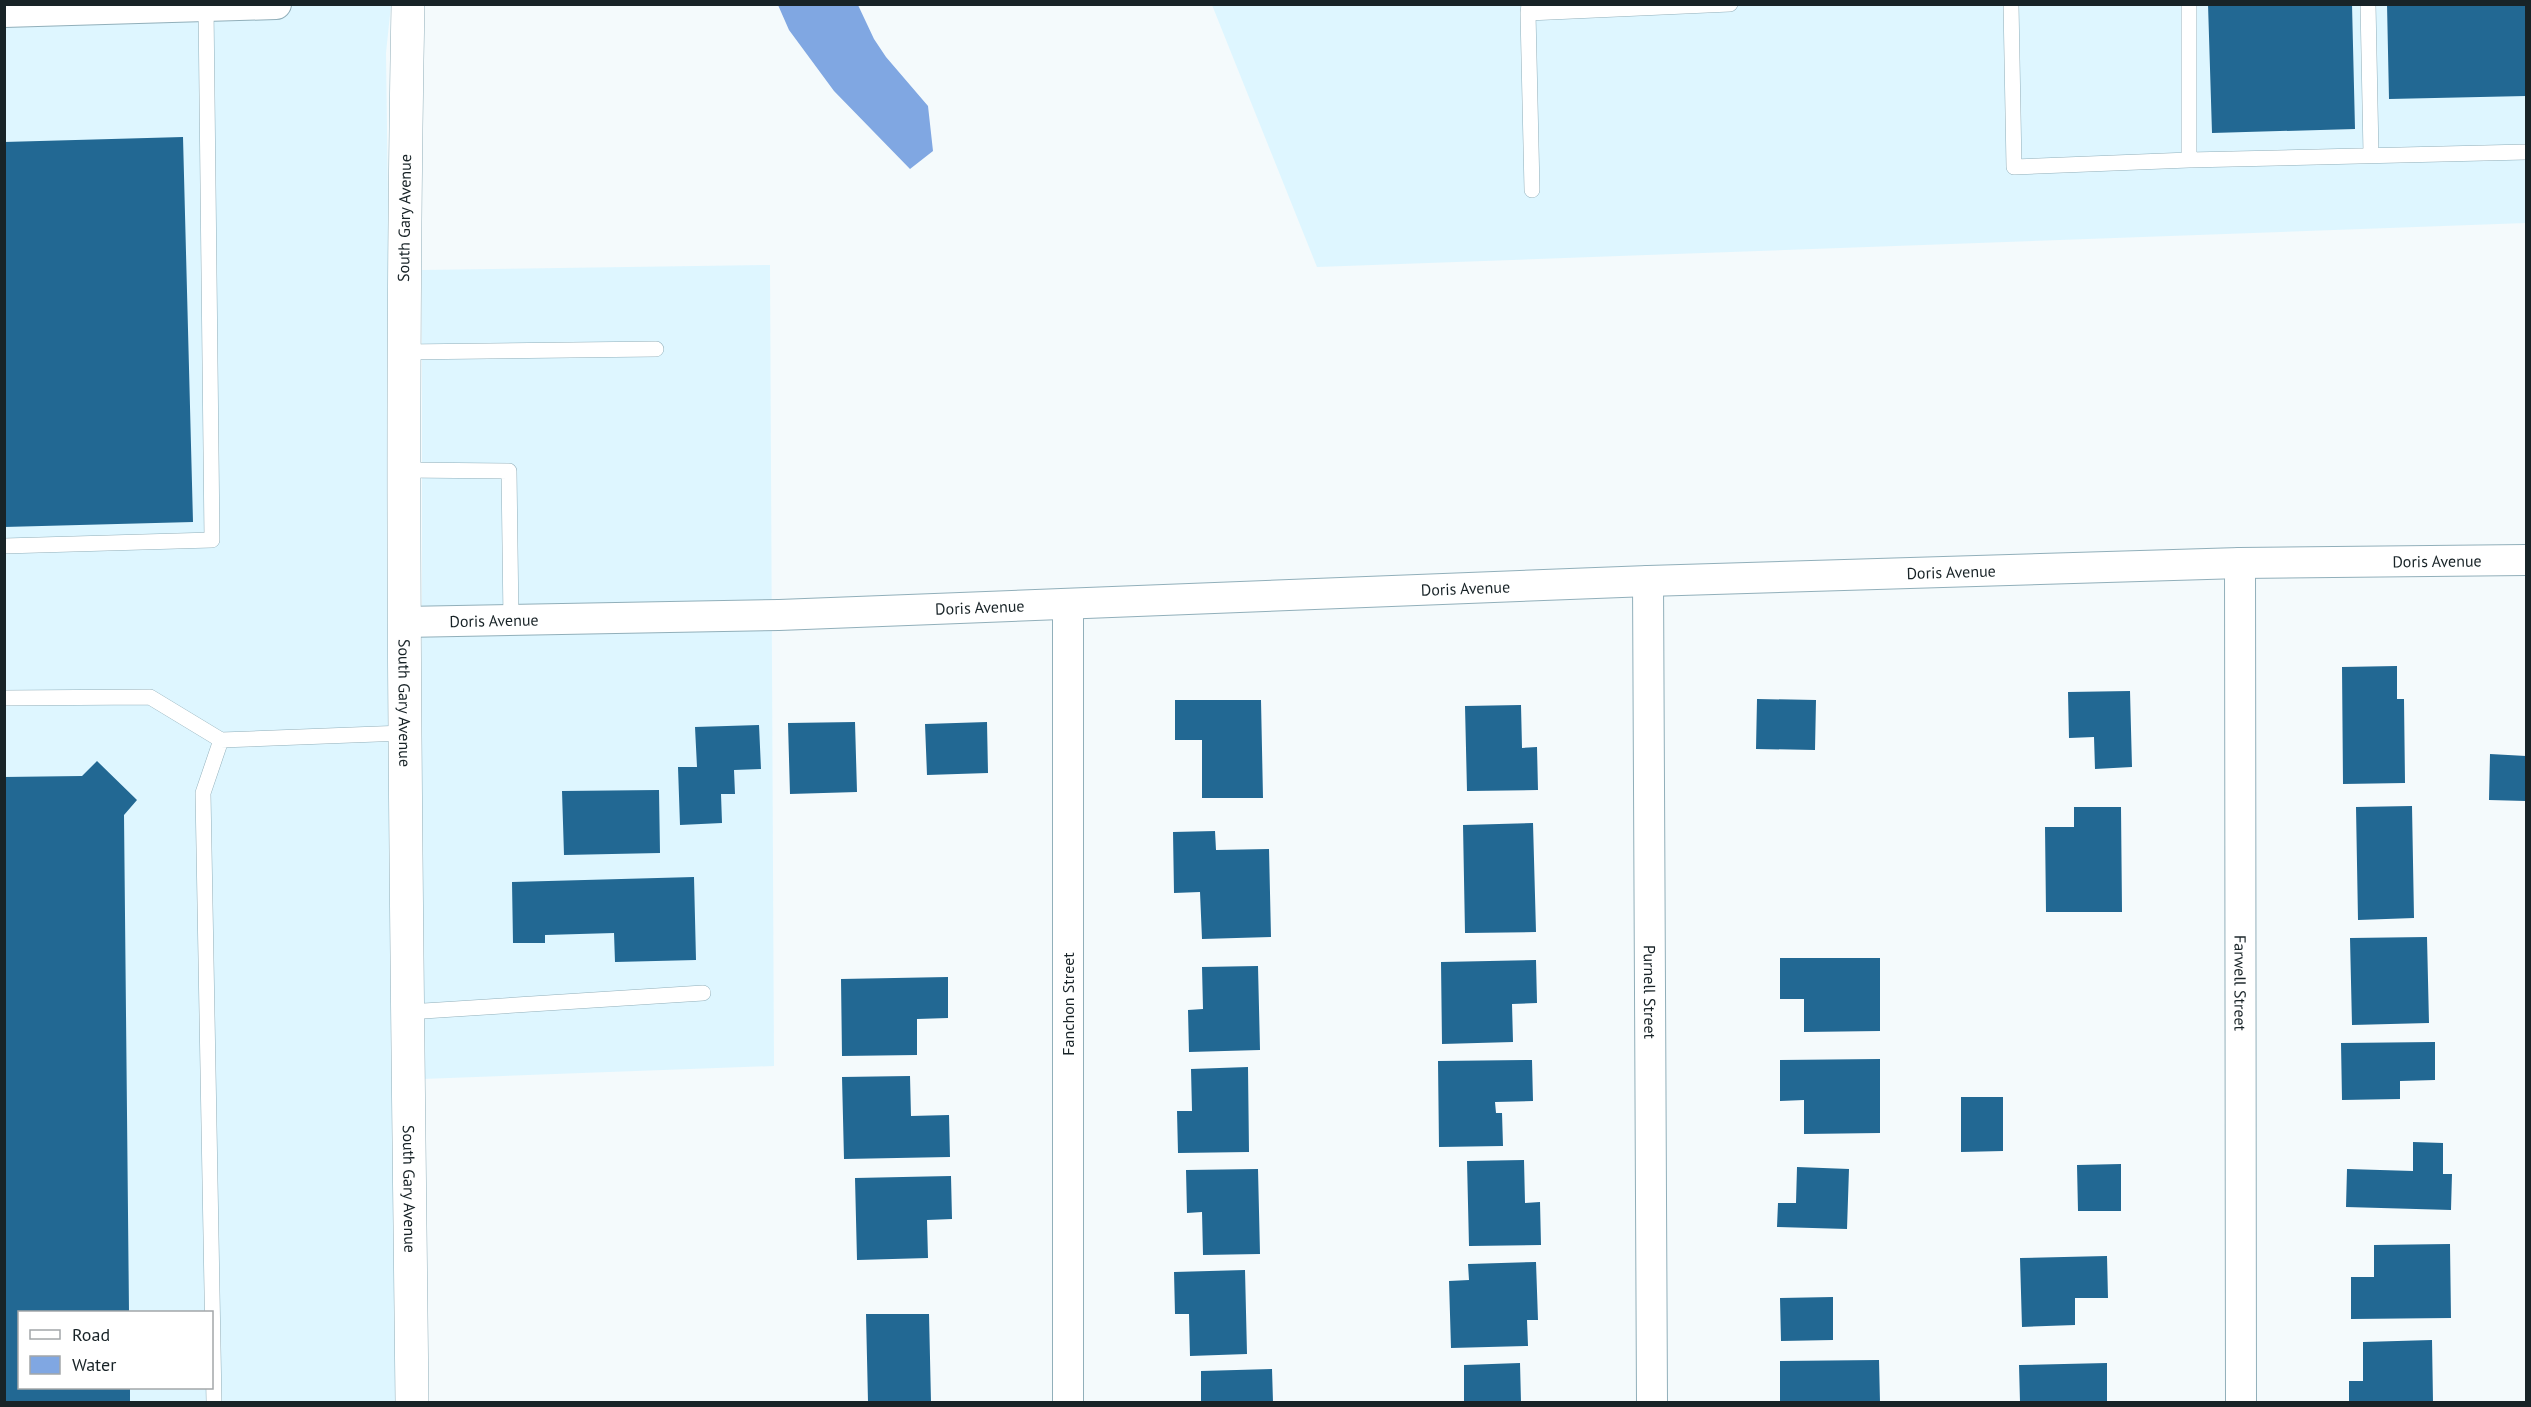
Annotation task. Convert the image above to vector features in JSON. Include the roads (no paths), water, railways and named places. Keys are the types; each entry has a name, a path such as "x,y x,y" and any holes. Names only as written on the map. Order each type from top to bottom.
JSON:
{"main road":[{"name":"South Gary Avenue","path":"408,4 403,470 412,1402"}],"street":[{"path":"4,12 276,4"},
{"name":"Doris Avenue","path":"404,622 779,615 1648,581 2240,563 2526,560"},
{"name":"Farwell Street","path":"2240,563 2241,1402"},
{"name":"Purnell Street","path":"1648,581 1652,1402"},
{"name":"Fanchon Street","path":"1068,605 1068,1402"}],"lane":[{"path":"1532,190 1529,9 1730,4"},
{"path":"2011,4 2014,167 2371,154 2526,152"},
{"path":"2189,4 2189,160"},
{"path":"2368,4 2371,154"},
{"path":"4,546 212,540 206,6"},
{"path":"403,352 656,349"},
{"path":"403,470 509,471 511,620"},
{"path":"4,699 150,697 221,740 404,733"},
{"path":"212,1311 203,793 221,740"},
{"path":"408,1012 703,993"},
{"path":"213,1347 214,1402"}],"water":[{"path":"778,5 858,5 874,39 886,57 928,106 933,151 910,169 834,91 789,30"}]}
